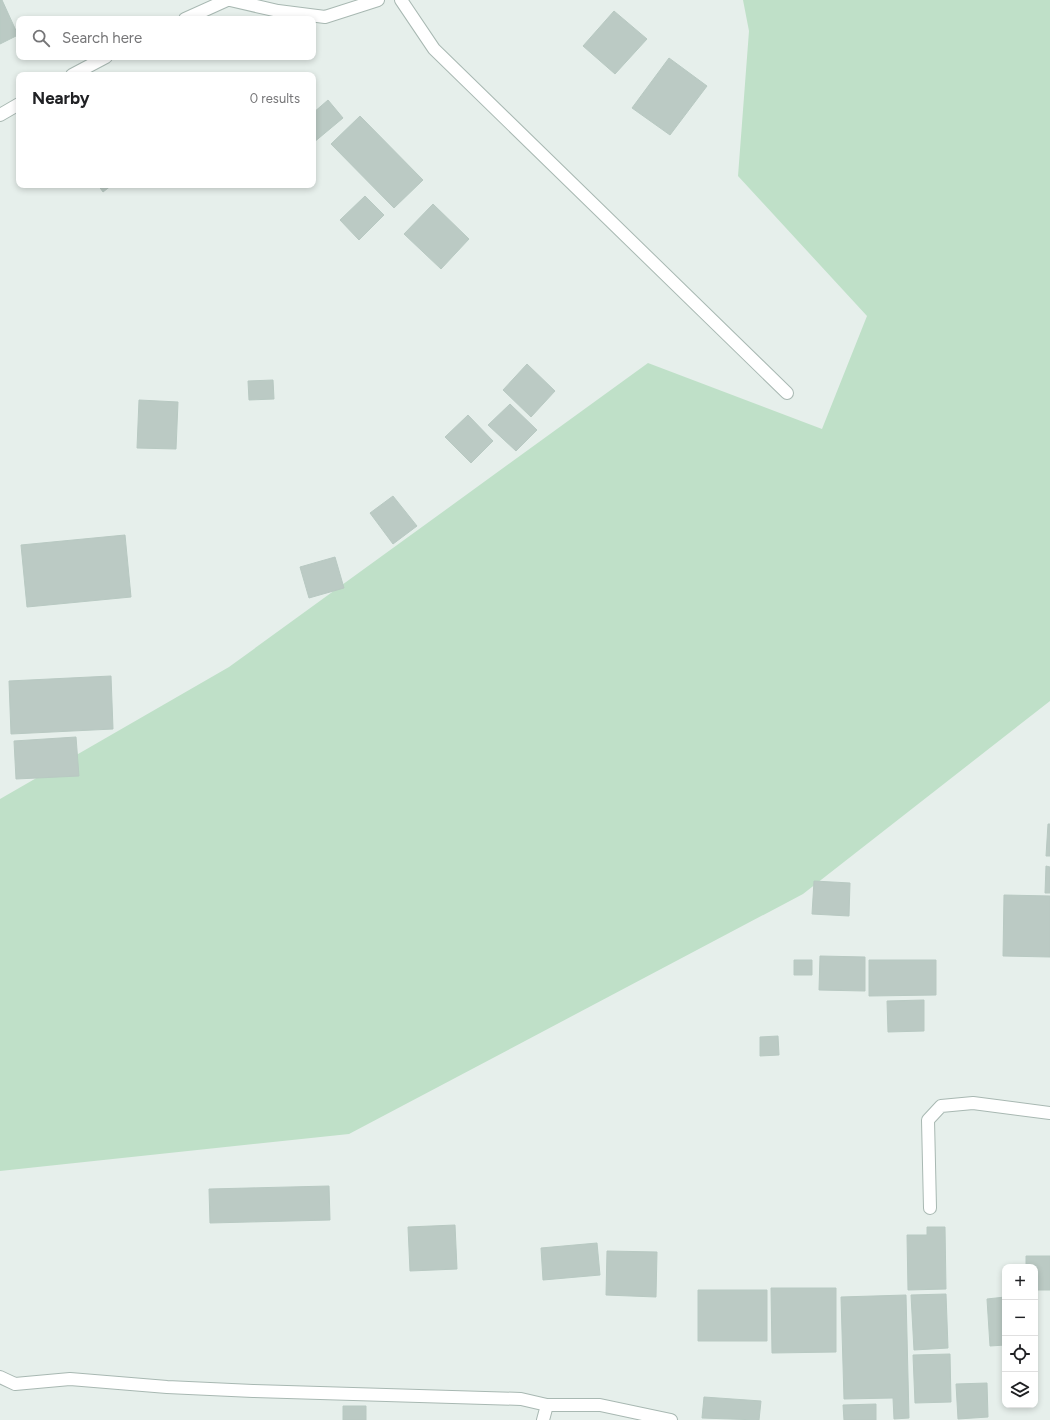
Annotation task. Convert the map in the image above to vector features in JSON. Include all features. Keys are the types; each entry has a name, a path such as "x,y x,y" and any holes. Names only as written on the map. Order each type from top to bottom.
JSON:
{"street":[{"path":"192,16 228,0 278,11 326,17 378,0"},
{"path":"401,0 434,49 787,393"},
{"path":"78,72 100,60"},
{"path":"0,115 16,106"},
{"path":"930,1208 928,1120 941,1106 973,1103 1050,1113"},
{"path":"0,1378 15,1384 70,1379 167,1387 253,1391 521,1399 547,1405 600,1405 670,1420"},
{"path":"543,1420 547,1405"}],"green space":[{"path":"743,0 1050,0 1050,701 803,894 349,1134 0,1171 0,799 229,667 648,363 822,429 867,316 738,176 749,31"}],"building":[{"path":"0,0 2,0 16,31 16,36 0,44"},
{"path":"614,11 647,39 615,74 583,46"},
{"path":"669,58 707,86 670,135 632,108"},
{"path":"328,100 343,118 316,140 316,110"},
{"path":"360,116 423,180 394,208 331,144"},
{"path":"100,188 108,188 103,192"},
{"path":"365,196 384,215 359,240 340,220"},
{"path":"433,204 469,239 441,269 404,234"},
{"path":"527,364 555,391 531,417 503,390"},
{"path":"273,380 274,399 249,400 248,381"},
{"path":"139,400 178,402 176,449 137,448"},
{"path":"510,404 537,430 516,451 488,425"},
{"path":"468,415 493,441 471,463 445,437"},
{"path":"393,496 417,526 393,544 370,513"},
{"path":"125,535 131,597 27,607 21,545"},
{"path":"335,557 344,588 309,598 300,567"},
{"path":"111,676 113,729 11,734 9,681"},
{"path":"76,737 79,776 16,779 14,741"},
{"path":"1048,824 1050,824 1050,856 1046,856"},
{"path":"1046,866 1050,867 1050,893 1045,893"},
{"path":"814,881 850,883 849,916 812,914"},
{"path":"1004,895 1050,896 1050,957 1003,956"},
{"path":"820,956 865,957 865,991 819,990"},
{"path":"794,960 812,960 812,975 794,975"},
{"path":"869,960 936,960 936,995 869,996"},
{"path":"924,1000 924,1031 888,1032 887,1001"},
{"path":"778,1036 779,1055 760,1056 760,1037"},
{"path":"329,1186 330,1220 210,1223 209,1189"},
{"path":"455,1225 457,1269 410,1271 408,1227"},
{"path":"927,1227 945,1227 946,1289 908,1290 907,1235 927,1235"},
{"path":"597,1243 600,1275 543,1280 541,1248"},
{"path":"607,1251 657,1252 656,1297 606,1295"},
{"path":"1026,1256 1050,1256 1050,1290 1038,1290 1038,1264 1026,1264"},
{"path":"771,1288 836,1288 836,1352 772,1353"},
{"path":"698,1290 767,1290 767,1341 698,1341"},
{"path":"946,1294 948,1348 914,1350 911,1295"},
{"path":"906,1295 909,1418 894,1419 893,1398 844,1399 841,1297"},
{"path":"1002,1297 1002,1345 990,1346 987,1299"},
{"path":"950,1354 951,1402 915,1403 913,1355"},
{"path":"987,1383 988,1417 958,1419 956,1384"},
{"path":"704,1397 761,1401 759,1420 702,1418"},
{"path":"876,1404 876,1420 844,1420 843,1405"},
{"path":"343,1406 366,1406 366,1420 343,1420"}]}
